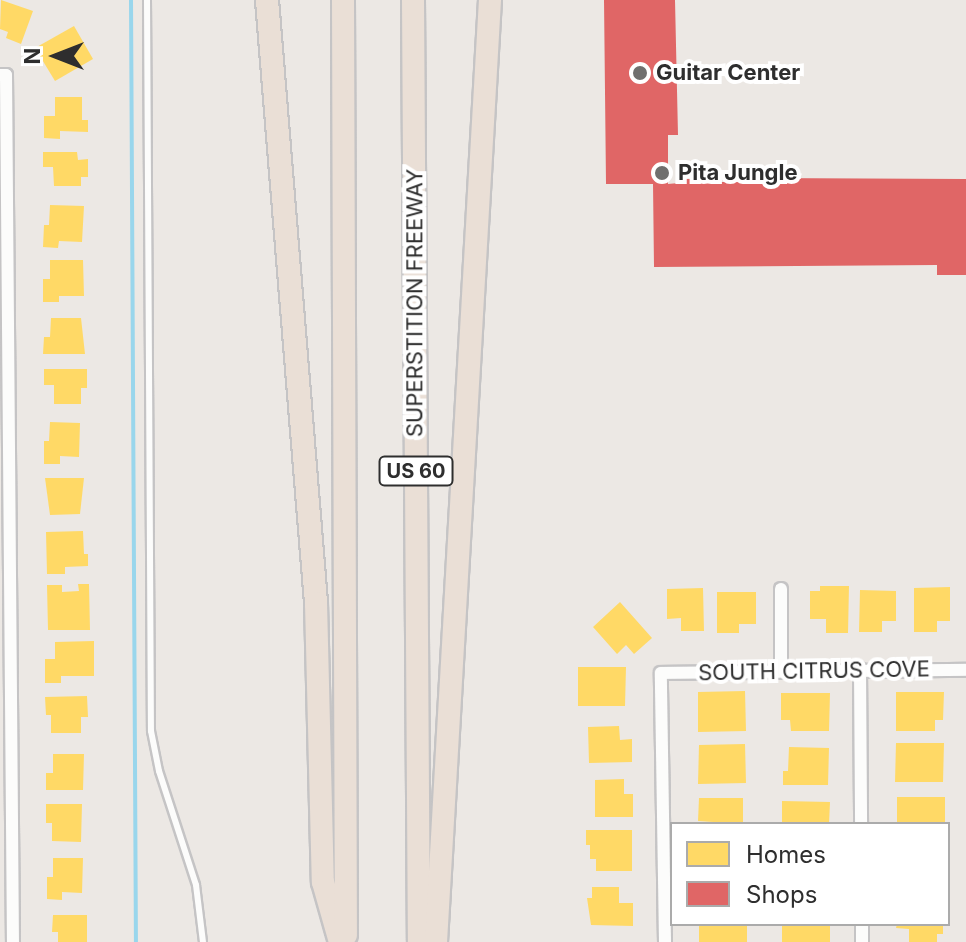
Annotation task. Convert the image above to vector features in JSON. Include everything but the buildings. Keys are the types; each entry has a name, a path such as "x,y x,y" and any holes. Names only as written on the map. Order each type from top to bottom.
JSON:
{"highway":[{"path":"267,0 316,603 323,882 340,942"},
{"path":"343,0 346,942"},
{"name":"SUPERSTITION FREEWAY","path":"413,0 419,942"},
{"path":"436,942 490,0"}],"street":[{"path":"3,75 13,942"},
{"path":"781,589 781,671"},
{"path":"860,669 861,822"},
{"name":"SOUTH CITRUS COVE","path":"665,942 661,673 966,670"}],"lane":[{"path":"147,0 151,731 159,771 196,885 203,942"}],"waterway":[{"path":"131,0 136,942"}],"place":[{"name":"Guitar Center","path":"640,73"},
{"name":"Pita Jungle","path":"662,173"}]}
